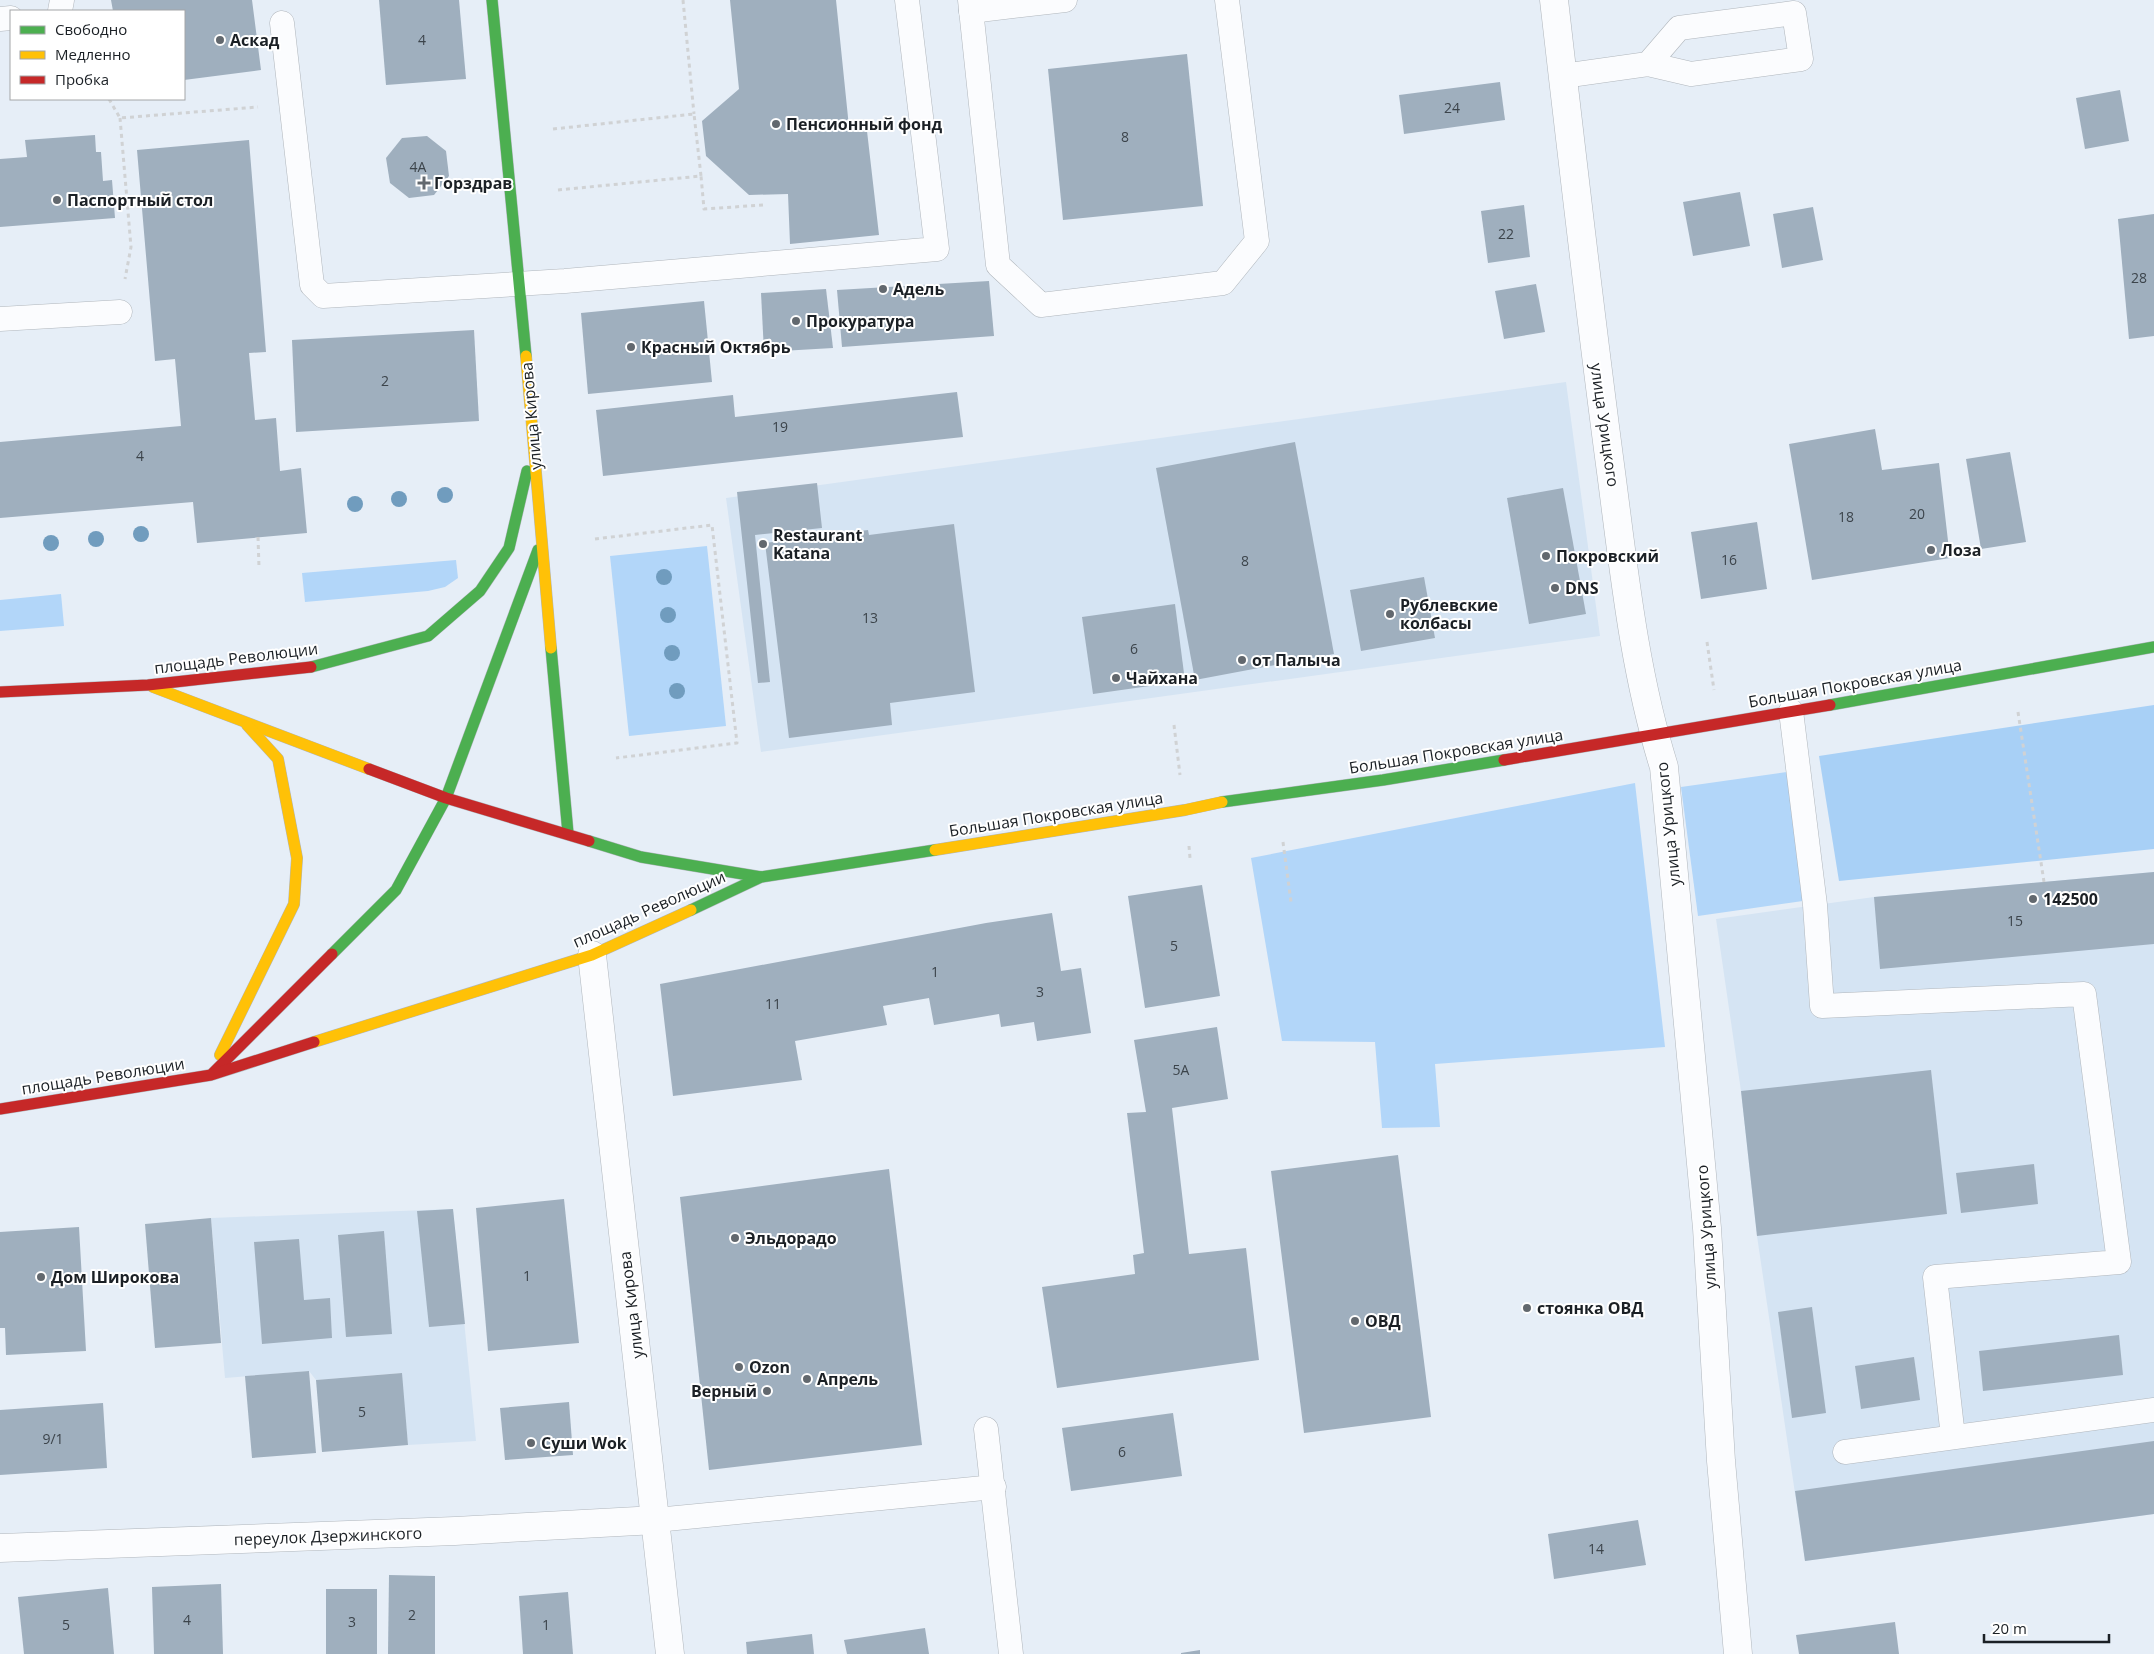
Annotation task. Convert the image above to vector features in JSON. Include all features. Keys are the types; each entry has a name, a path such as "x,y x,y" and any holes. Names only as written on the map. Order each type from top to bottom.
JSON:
{"main road":[{"name":"улица Кирова","path":"492,0 520,283 541,544 568,833"},
{"name":"площадь Революции","path":"0,692 148,685 301,669 360,656 428,636 480,592 508,548 534,445"},
{"path":"211,1075 396,890 446,798 541,544"},
{"name":"Большая Покровская улица","path":"761,877 1075,828 1230,800 1384,780 1654,736 2154,647"},
{"name":"площадь Революции","path":"148,685 446,798 568,833 641,857 761,877"},
{"name":"площадь Революции","path":"211,1075 294,904 297,858 278,759 243,721"},
{"name":"площадь Революции","path":"0,1109 211,1075 592,955 761,877"}],"street":[{"name":"улица Урицкого","path":"1554,0 1590,315 1636,654 1654,736 1664,767 1706,1208 1721,1461 1738,1654"},
{"name":"улица Кирова","path":"592,955 670,1654"},
{"name":"переулок Дзержинского","path":"0,1548 455,1531 656,1520"}],"lane":[{"path":"282,23 312,286 322,296 566,281 938,249 906,0"},
{"path":"1065,0 970,5 998,265 1041,306 1223,283 1257,241 1227,0"},
{"path":"1563,76 1648,64 1691,74 1801,59 1794,13 1679,28 1648,64"},
{"path":"0,319 120,312"},
{"path":"1791,711 1815,905 1822,1006 2084,994 2119,1262 1935,1277 1953,1437"},
{"path":"1845,1452 2154,1410"},
{"path":"986,1429 994,1487 1011,1654"},
{"path":"656,1520 994,1487"}],"path":[{"path":"683,0 704,209 763,205"},
{"path":"110,100 120,118 131,247 120,312"},
{"path":"120,118 292,104"},
{"path":"553,129 694,114"},
{"path":"558,190 701,176"},
{"path":"595,539 712,525 737,743 616,758"},
{"path":"258,538 259,567"},
{"path":"2018,712 2044,882"},
{"path":"1283,842 1292,902"}],"shaded area":[{"path":"1566,382 1600,636 761,752 726,498"},
{"path":"707,546 726,726 629,736 610,556"},
{"path":"456,560 458,578 445,587 428,591 305,602 302,573"},
{"path":"61,594 64,626 0,631 0,600"},
{"path":"2154,705 2154,849 1839,881 1819,756"},
{"path":"1794,771 1810,900 1698,916 1681,787"},
{"path":"1635,783 1665,1047 1435,1064 1440,1127 1382,1128 1375,1042 1282,1041 1251,858"},
{"path":"2154,872 2154,1514 1805,1561 1757,1236 1741,1091 1716,919 1874,897"},
{"path":"453,1209 476,1441 408,1445 401,1373 316,1380 309,1371 225,1378 211,1218"}],"building":[{"name":"Аскад","path":"111,0 252,0 261,70 185,80 185,10 113,10"},
{"path":"379,0 459,0 466,79 386,85"},
{"name":"Пенсионный фонд","path":"730,0 836,0 849,127 867,131 879,235 790,244 788,194 749,195 706,156 702,121 739,89"},
{"path":"1187,54 1203,206 1063,220 1048,69"},
{"path":"1500,82 1505,120 1404,134 1399,95"},
{"path":"2120,90 2129,141 2085,149 2076,98"},
{"name":"Паспортный стол","path":"95,135 96,152 101,152 103,181 112,180 115,218 0,227 0,159 27,157 25,140"},
{"path":"427,136 446,151 449,176 434,195 409,198 390,183 386,158 402,138"},
{"path":"249,140 266,352 249,353 255,420 276,418 280,471 301,468 307,533 197,543 193,502 0,518 0,442 181,426 175,359 155,361 137,150"},
{"path":"1740,192 1750,246 1693,256 1683,202"},
{"path":"1524,205 1530,257 1488,263 1481,211"},
{"path":"1813,207 1823,260 1782,268 1773,214"},
{"path":"2154,214 2154,336 2129,339 2118,219"},
{"path":"989,281 994,336 842,347 837,290"},
{"path":"1536,284 1545,332 1504,339 1495,291"},
{"name":"Прокуратура","path":"826,289 833,348 764,352 761,293"},
{"path":"704,301 712,382 588,394 581,313"},
{"path":"474,330 479,421 296,432 292,340"},
{"path":"957,392 963,437 603,476 596,410 733,395 735,417"},
{"path":"1875,429 1882,470 1939,463 1950,558 1812,580 1789,444"},
{"path":"1295,442 1334,654 1195,680 1156,468"},
{"path":"2010,452 2026,542 1981,549 1966,459"},
{"path":"817,483 822,528 755,535 770,682 758,683 737,492"},
{"name":"Покровский","path":"1563,488 1586,614 1529,624 1507,498"},
{"path":"1757,522 1767,589 1701,599 1691,532"},
{"path":"954,524 975,692 890,703 892,725 789,738 765,543 868,530 869,535"},
{"path":"1424,577 1435,638 1361,651 1350,590"},
{"path":"1175,604 1185,681 1093,694 1082,617"},
{"path":"2154,872 2154,944 1880,969 1874,897"},
{"path":"1202,885 1220,996 1145,1008 1128,896"},
{"path":"1052,913 1061,971 1081,968 1091,1033 1037,1041 1034,1022 1001,1027 999,1014 934,1025 929,998 883,1006 887,1025 795,1041 802,1080 673,1096 660,984 986,923"},
{"path":"1217,1027 1228,1099 1172,1108 1189,1254 1246,1248 1259,1360 1057,1388 1042,1287 1135,1274 1133,1255 1144,1253 1127,1113 1146,1112 1134,1040"},
{"path":"1931,1070 1947,1214 1757,1236 1741,1091"},
{"name":"ОВД","path":"1398,1155 1431,1417 1304,1433 1271,1171"},
{"path":"2034,1164 2038,1204 1961,1213 1956,1173"},
{"name":"Апрель","path":"889,1169 922,1445 709,1470 680,1197"},
{"path":"564,1199 579,1343 488,1351 476,1208"},
{"path":"453,1209 465,1324 429,1327 417,1211"},
{"path":"211,1218 221,1343 155,1348 145,1224"},
{"name":"Дом Широкова","path":"79,1227 86,1351 6,1355 5,1328 0,1328 0,1232"},
{"path":"384,1231 392,1334 346,1337 338,1235"},
{"path":"299,1239 304,1300 330,1298 332,1338 262,1344 254,1242"},
{"path":"1812,1307 1826,1413 1792,1418 1778,1312"},
{"path":"2119,1335 2123,1375 1983,1391 1979,1351"},
{"path":"1914,1357 1920,1400 1861,1409 1855,1366"},
{"path":"309,1371 316,1453 252,1458 245,1376"},
{"path":"402,1373 408,1445 322,1452 316,1380"},
{"path":"569,1402 573,1455 505,1460 500,1408"},
{"path":"103,1403 107,1468 0,1475 0,1410"},
{"path":"1173,1413 1182,1476 1071,1491 1062,1428"},
{"path":"2154,1441 2154,1514 1805,1561 1795,1491"},
{"path":"1638,1520 1646,1565 1554,1579 1548,1534"},
{"path":"389,1575 435,1576 435,1654 388,1654"},
{"path":"221,1584 223,1654 154,1654 152,1587"},
{"path":"108,1588 114,1654 24,1654 18,1597"},
{"path":"326,1589 377,1589 377,1654 326,1654"},
{"path":"568,1592 573,1654 523,1654 519,1596"},
{"path":"1895,1622 1899,1654 1799,1654 1796,1635"},
{"path":"925,1628 929,1654 847,1654 844,1640"},
{"path":"812,1634 814,1654 747,1654 746,1642"},
{"path":"1200,1650 1200,1654 1181,1654 1181,1653"}],"traffic: fast":[{"path":"492,0 526,356"},
{"path":"311,667 428,636 480,591 509,548 527,471"},
{"path":"332,954 396,890 446,798 538,550"},
{"path":"1830,705 2154,647"},
{"path":"551,648 568,833"},
{"path":"1222,802 1383,780 1504,760"},
{"path":"589,841 641,857 761,877"},
{"path":"691,910 761,877 935,850"}],"traffic: slow":[{"path":"526,356 551,648"},
{"path":"153,687 369,769"},
{"path":"220,1055 294,904 297,858 278,759 247,725"},
{"path":"935,850 1185,810 1222,802"},
{"path":"314,1042 592,955 691,910"}],"traffic: jam":[{"path":"0,692 148,685 311,667"},
{"path":"1504,760 1830,705"},
{"path":"369,769 446,798 589,841"},
{"path":"213,1073 332,954"},
{"path":"0,1109 211,1075 314,1042"}],"place":[{"name":"Аскад","path":"220,40"},
{"name":"Пенсионный фонд","path":"776,124"},
{"name":"Горздрав","path":"424,183"},
{"name":"Паспортный стол","path":"57,200"},
{"name":"Адель","path":"883,289"},
{"name":"Прокуратура","path":"796,321"},
{"name":"Красный Октябрь","path":"631,347"},
{"name":"Restaurant Katana","path":"763,544"},
{"name":"Лоза","path":"1931,550"},
{"name":"Покровский","path":"1546,556"},
{"name":"DNS","path":"1555,588"},
{"name":"Рублевские колбасы","path":"1390,614"},
{"name":"от Палыча","path":"1242,660"},
{"name":"Чайхана","path":"1116,678"},
{"name":"142500","path":"2033,899"},
{"name":"Эльдорадо","path":"735,1238"},
{"name":"Дом Широкова","path":"41,1277"},
{"name":"стоянка ОВД","path":"1527,1308"},
{"name":"ОВД","path":"1355,1321"},
{"name":"Ozon","path":"739,1367"},
{"name":"Апрель","path":"807,1379"},
{"name":"Верный","path":"767,1391"},
{"name":"Суши Wok","path":"531,1443"}]}
